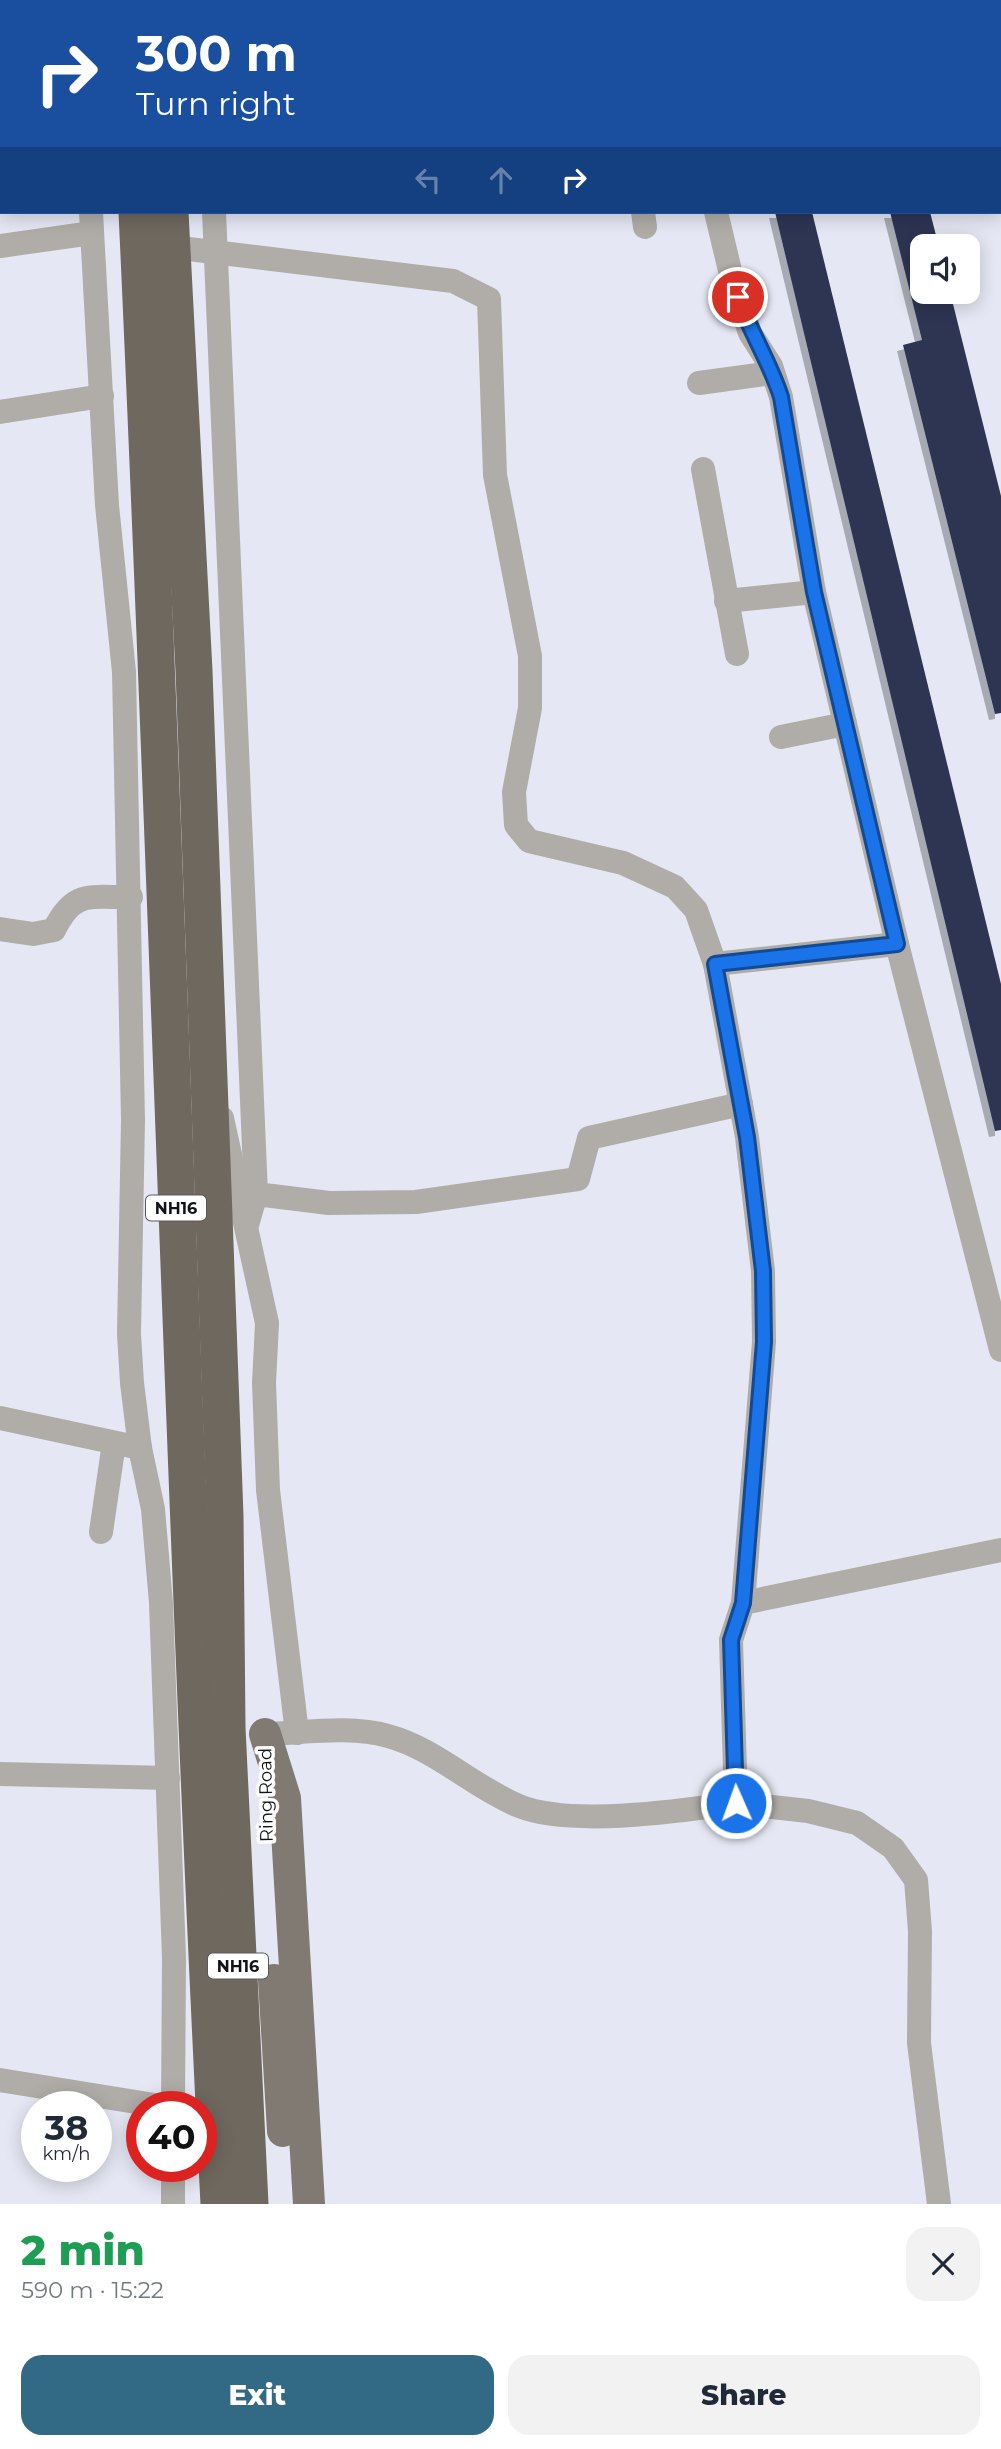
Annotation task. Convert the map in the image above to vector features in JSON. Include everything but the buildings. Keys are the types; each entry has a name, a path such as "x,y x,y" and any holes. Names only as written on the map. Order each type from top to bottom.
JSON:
{"highway":[{"name":"NH16","path":"137,214 158,655 179,1302 219,2204"},
{"name":"NH16","path":"171,229 194,671 225,1503 227,1728 250,2204"}],"main road":[{"path":"227,1728 265,1734"},
{"name":"Ring Road","path":"265,1734 264,1802 288,2204"},
{"name":"Ring Road","path":"265,1734 285,1798 309,2204"}],"street":[{"path":"214,214 256,1194 247,1225"},
{"path":"716,214 732,279 750,333 773,373 781,397 814,592 897,944 1001,1350"},
{"path":"0,246 91,223 107,505 124,672 131,897 133,1120 130,1334 140,1448 153,1509 161,1604 174,1958 173,2091"},
{"path":"171,229 216,252 453,281 489,299 495,475 530,656 530,708 514,792 516,825 529,841 623,863 675,887 696,910 715,964 741,1104 763,1271 764,1330 743,1603 731,1640 736,1803"},
{"path":"699,383 773,373"},
{"path":"0,412 102,396"},
{"path":"703,469 737,654"},
{"path":"726,601 814,592"},
{"path":"780,737 845,724"},
{"path":"0,929 33,934 54,930 66,906 81,899 131,897"},
{"path":"715,964 897,944"},
{"path":"208,1066 247,1225 267,1323 264,1383 268,1490 297,1733"},
{"path":"256,1194 329,1203 416,1202 578,1179 589,1138 741,1104"},
{"path":"0,1418 140,1448"},
{"path":"101,1532 114,1443"},
{"path":"743,1603 1001,1550"},
{"path":"265,1734 386,1735 416,1747 520,1807 561,1815 659,1814 736,1803 808,1811 857,1824 893,1848 916,1880 920,1931 919,2043 939,2204"},
{"path":"0,1774 168,1778"},
{"path":"0,2080 126,2100"},
{"path":"173,2182 173,2204"}],"route":[{"path":"736,1803 731,1640 743,1603 764,1342 763,1271 747,1137 715,964 897,944 814,592 781,397 771,366 750,333 738,297"}]}
